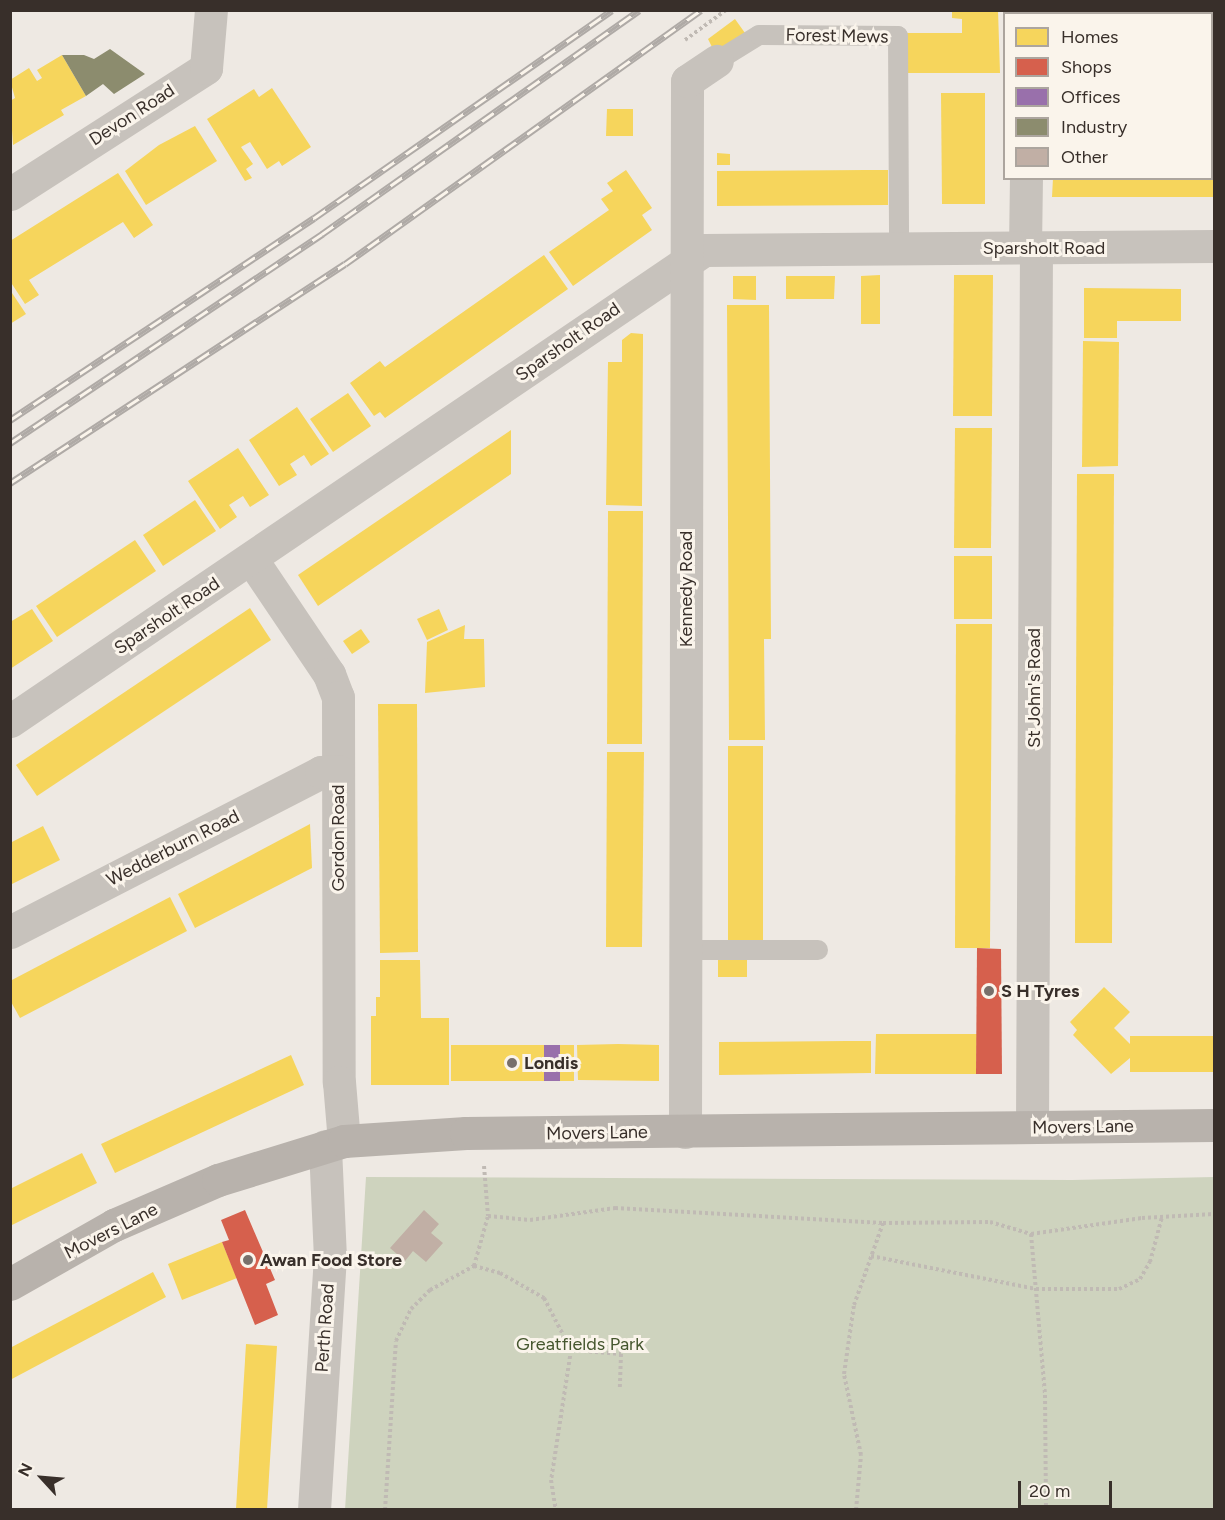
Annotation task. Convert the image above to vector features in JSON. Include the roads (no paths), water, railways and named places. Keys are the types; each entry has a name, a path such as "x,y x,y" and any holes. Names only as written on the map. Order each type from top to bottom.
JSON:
{"street":[{"name":"Devon Road","path":"10,194 206,68 211,10"},
{"name":"Kennedy Road","path":"685,1132 684,262 687,81 717,62"},
{"name":"St John's Road","path":"1026,180 1030,248 1032,1127"},
{"name":"Sparsholt Road","path":"10,721 252,560 704,249 899,246 1030,248 1215,246"},
{"name":"Gordon Road","path":"252,560 330,674 338,697 339,1082 334,1144"},
{"name":"Wedderburn Road","path":"10,933 321,772 338,771"},
{"name":"Movers Lane","path":"10,1284 114,1225 219,1180 334,1144 466,1133 1215,1125"},
{"name":"Perth Road","path":"314,1509 330,1258 334,1144"}],"lane":[{"name":"Forest Mews","path":"717,62 759,35 898,36 899,246"},
{"path":"686,950 818,950"}],"railway":[{"path":"10,420 314,218 612,10"},
{"path":"10,443 322,234 639,10"},
{"path":"10,483 345,264 701,10"}],"place":[{"name":"S H Tyres","path":"989,991"},
{"name":"Londis","path":"512,1063"},
{"name":"Awan Food Store","path":"248,1260"}],"park label":[{"name":"Greatfields Park","path":"580,1344"}]}
